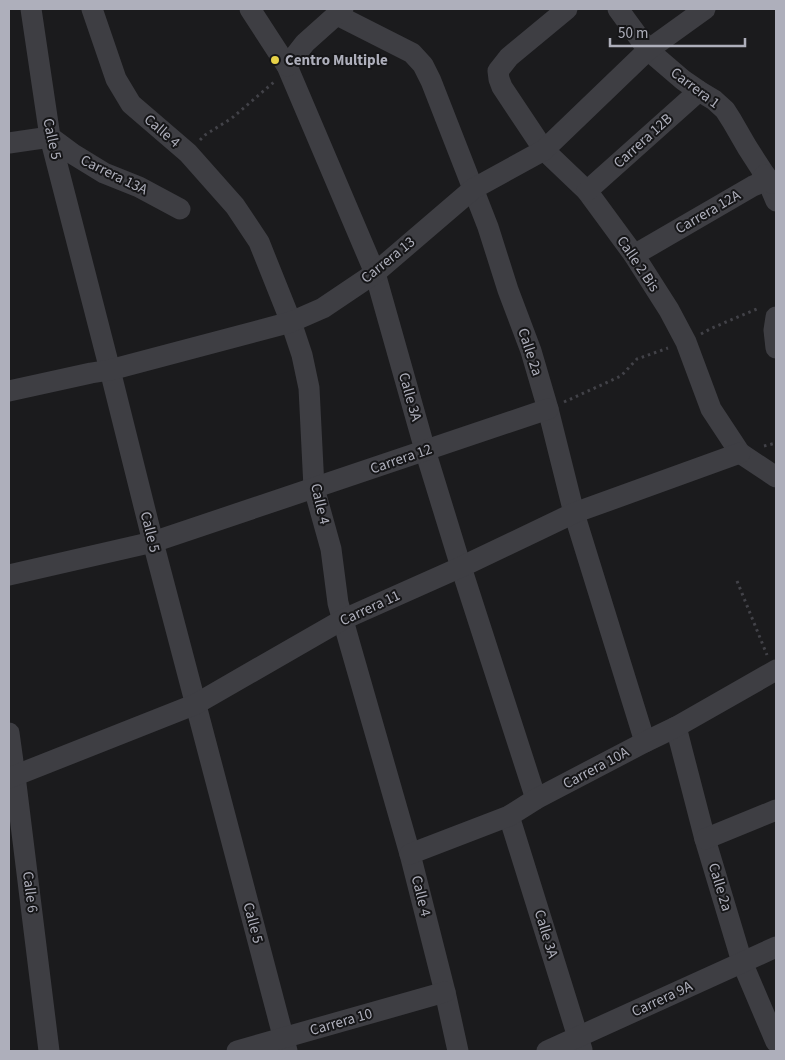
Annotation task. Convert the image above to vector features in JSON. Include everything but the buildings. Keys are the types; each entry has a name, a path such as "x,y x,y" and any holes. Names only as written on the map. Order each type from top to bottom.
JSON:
{"street":[{"name":"Calle 5","path":"31,9 50,137 152,542 285,1045"},
{"name":"Calle 4","path":"92,9 116,80 131,104 188,153 235,206 259,242 291,322 302,355 309,388 314,488 331,549 338,603 410,854 458,1051"},
{"name":"Calle 3A","path":"250,9 287,66 375,273 425,450 536,799"},
{"name":"Calle 2 Bis","path":"567,9 509,57 498,71 502,87 544,150 586,191 634,256 669,310 686,342 711,409 740,453 776,477"},
{"name":"Carrera 1","path":"618,9 648,50 725,110 771,180 776,201"},
{"name":"Carrera 13","path":"9,391 91,372 110,370 291,322 323,308 375,273 473,189 544,150 648,50 705,9"},
{"path":"287,66 305,42 340,12"},
{"name":"Calle 2a","path":"340,12 412,53 423,65 431,81 488,227 508,290 532,352 574,513 645,742"},
{"name":"Carrera 12B","path":"586,191 699,91"},
{"path":"9,143 50,137"},
{"name":"Carrera 13A","path":"50,137 104,173 139,187 180,209"},
{"name":"Carrera 12A","path":"634,256 753,186 771,180"},
{"path":"772,311 776,348"},
{"name":"Carrera 12","path":"9,575 152,542 548,409"},
{"name":"Carrera 11","path":"12,777 196,704 342,620 461,567 574,513 740,453"},
{"name":"Carrera 10A","path":"410,854 509,816 536,799 676,727 775,671"},
{"name":"Calle 2a","path":"676,727 706,840 742,962 776,1042"},
{"name":"Calle 6","path":"9,733 12,777 49,1051"},
{"path":"706,840 776,810"},
{"name":"Calle 3A","path":"509,816 580,1044"},
{"name":"Carrera 9A","path":"548,1051 580,1044 742,962 776,947"},
{"name":"Carrera 10","path":"237,1051 285,1045 445,992"}],"path":[{"path":"188,153 205,135 232,118 255,98"},
{"path":"548,409 621,376 637,359 686,342 712,328 772,311"},
{"path":"737,581 775,671"}],"place":[{"name":"Centro Multiple","path":"275,60"}]}
